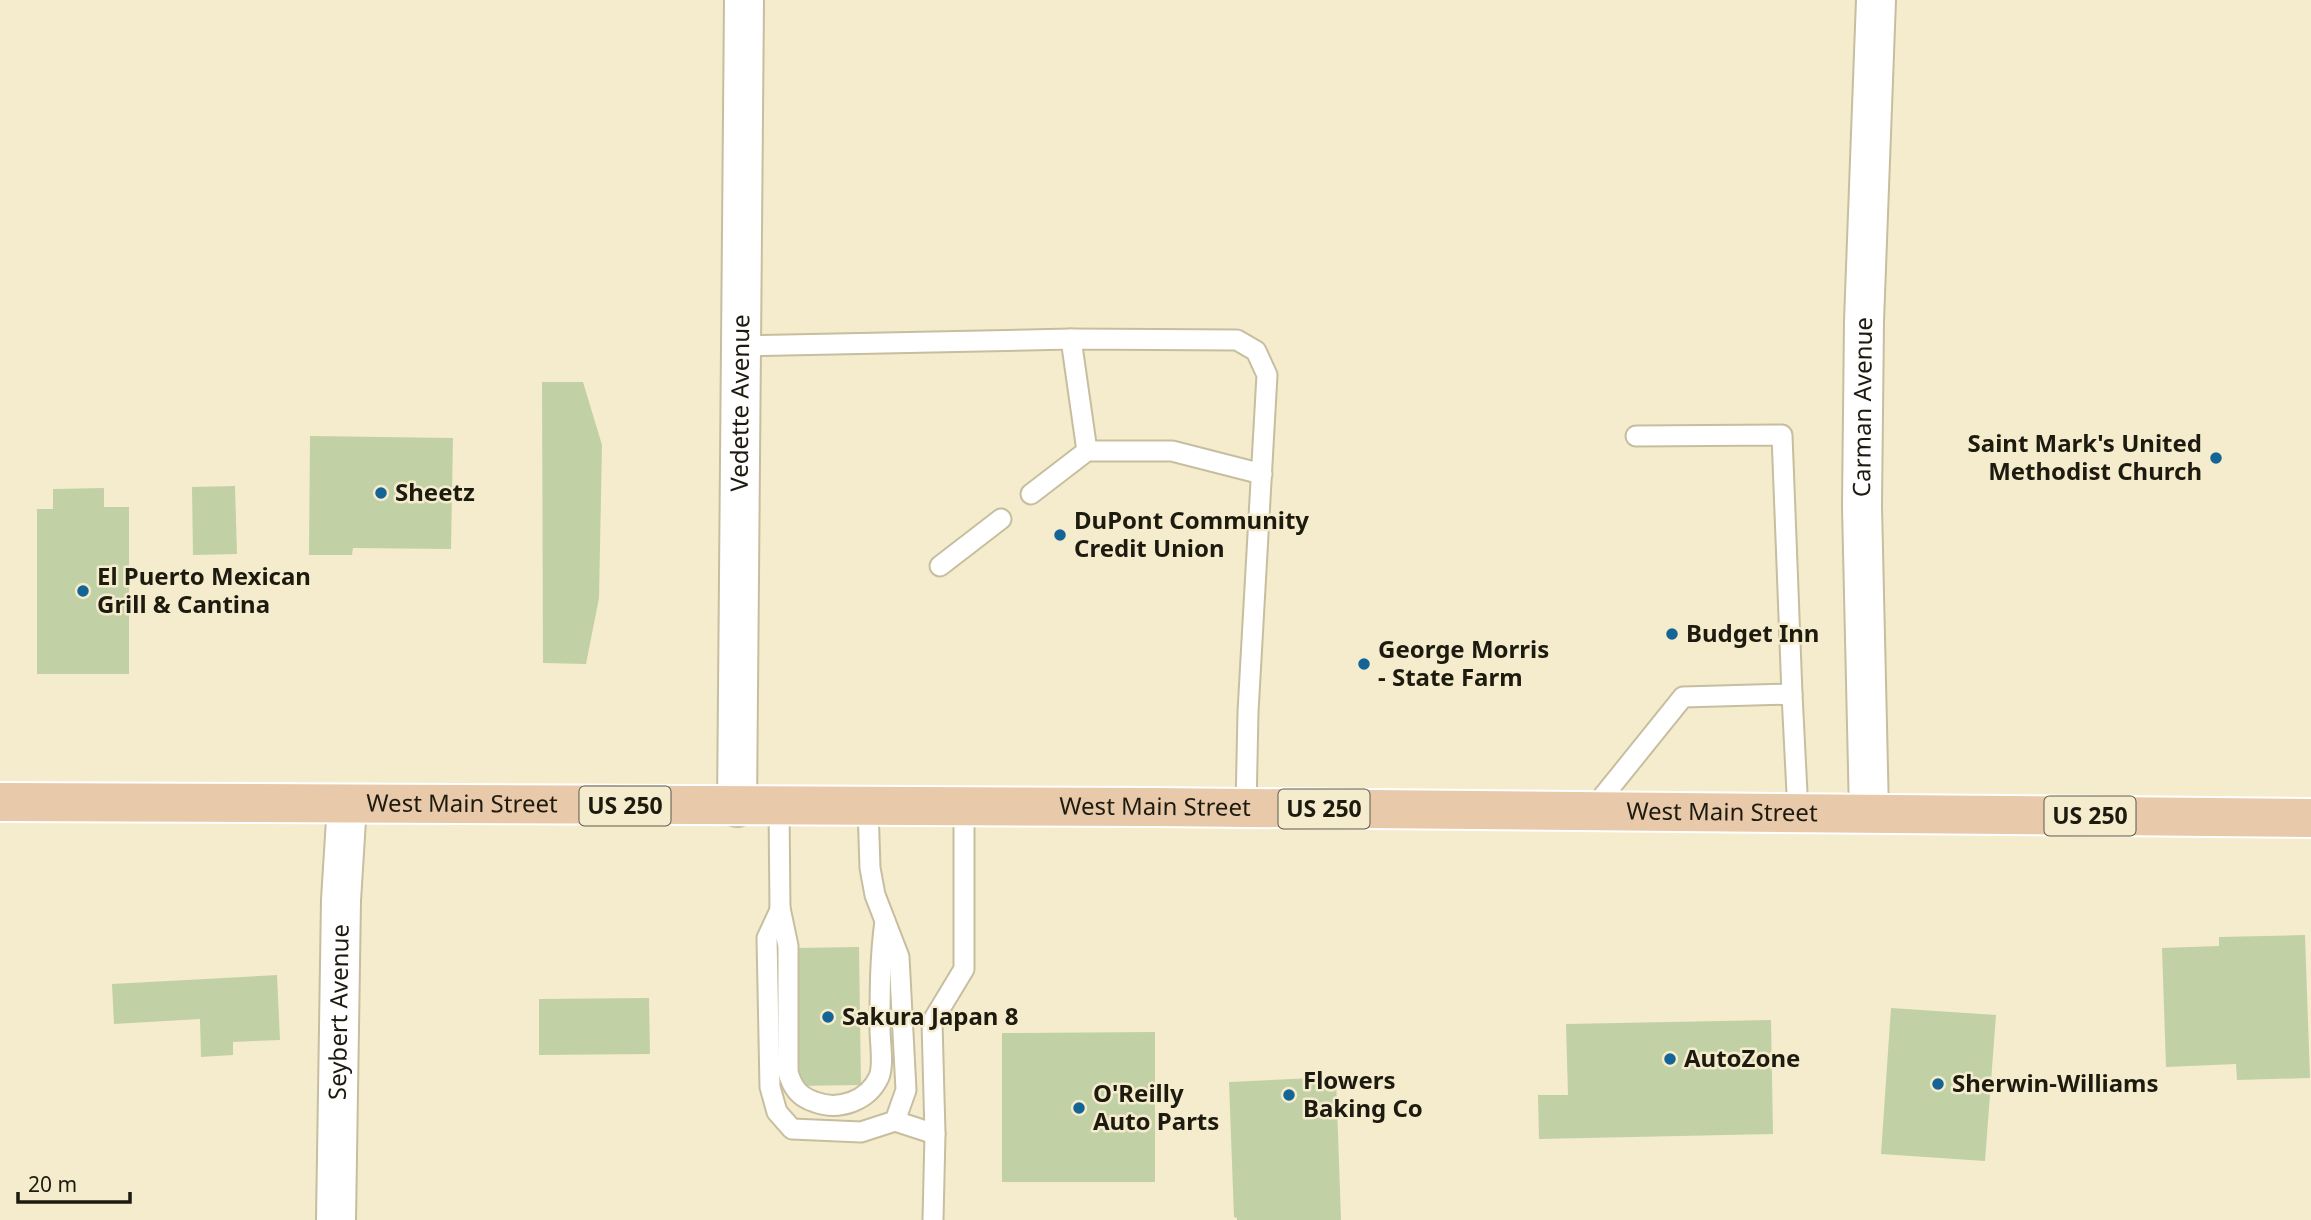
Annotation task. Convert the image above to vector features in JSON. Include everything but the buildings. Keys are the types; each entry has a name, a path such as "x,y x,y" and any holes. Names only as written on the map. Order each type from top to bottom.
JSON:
{"main road":[{"name":"West Main Street","path":"0,802 2311,817"}],"street":[{"name":"Vedette Avenue","path":"737,807 744,0"},
{"name":"Carman Avenue","path":"1869,813 1863,466 1864,307 1876,0"},
{"name":"Seybert Avenue","path":"336,1220 341,900 347,804"}],"lane":[{"path":"742,346 1071,338 1237,340 1256,351 1268,375 1248,712 1246,808"},
{"path":"1071,338 1087,451"},
{"path":"1636,436 1782,435 1798,813"},
{"path":"1031,494 1087,451 1172,451 1262,474"},
{"path":"940,566 1001,519"},
{"path":"1590,812 1683,697 1791,694"},
{"path":"779,807 780,908 788,946 788,1072 792,1086 801,1096 817,1103 856,1101 870,1093 880,1075 880,957 885,918"},
{"path":"868,807 870,869 876,895 899,957 906,1090 895,1121"},
{"path":"933,1220 935,1135 932,1022 964,969 964,807"},
{"path":"780,908 768,938 770,1087 777,1112 792,1129 861,1132 895,1121 935,1135"}],"place":[{"name":"Saint Mark's United Methodist Church","path":"2216,458"},
{"name":"Sheetz","path":"381,493"},
{"name":"DuPont Community Credit Union","path":"1060,535"},
{"name":"El Puerto Mexican Grill & Cantina","path":"83,591"},
{"name":"Budget Inn","path":"1672,634"},
{"name":"George Morris - State Farm","path":"1364,664"},
{"name":"Sakura Japan 8","path":"828,1017"},
{"name":"AutoZone","path":"1670,1059"},
{"name":"Sherwin-Williams","path":"1938,1084"},
{"name":"Flowers Baking Co","path":"1289,1095"},
{"name":"O'Reilly Auto Parts","path":"1079,1108"}]}
